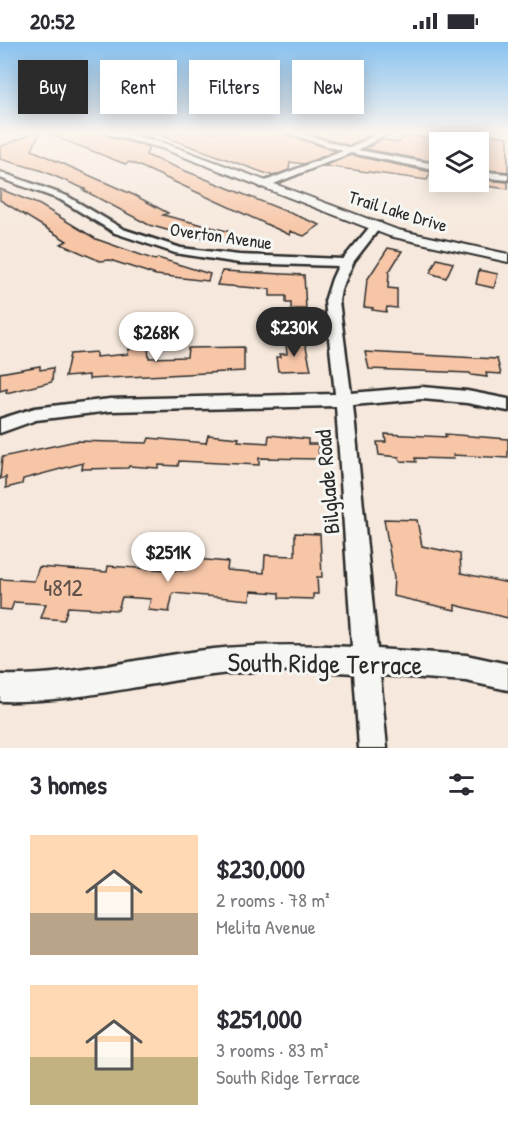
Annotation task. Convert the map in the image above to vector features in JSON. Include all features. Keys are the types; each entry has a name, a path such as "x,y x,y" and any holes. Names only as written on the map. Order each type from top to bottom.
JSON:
{"street":[{"name":"Trail Lake Drive","path":"212,165 403,235 508,258"},
{"path":"263,185 314,165"},
{"name":"Overton Avenue","path":"0,175 64,198 118,231 179,251 239,260 345,263"},
{"path":"489,175 508,177"},
{"name":"Bilglade Road","path":"374,748 344,400 332,301 333,288 345,263 377,225"},
{"path":"0,426 35,414 110,405 252,404 344,400 422,393 508,405"},
{"name":"South Ridge Terrace","path":"0,688 54,687 93,683 191,664 276,658 366,661 472,669 508,677"}],"building":[{"path":"22,165 66,165 168,213 163,215 231,232 229,242 181,234 149,225 83,190 85,189"},
{"path":"137,165 171,165 320,225 304,236 290,231 290,235"},
{"path":"242,165 290,165 289,170 273,176"},
{"path":"398,165 429,172 427,180 324,166"},
{"path":"489,165 508,165 508,172 489,170"},
{"path":"489,180 508,182 508,189 489,186"},
{"path":"0,189 40,205 96,239 155,260 158,258 210,274 208,281 156,275 110,260 100,261 61,244 67,241 0,200"},
{"path":"388,248 402,251 389,272 388,288 397,289 397,308 387,307 386,312 372,310 373,308 364,307 367,280"},
{"path":"437,259 453,263 446,278 430,273"},
{"path":"479,270 498,274 494,288 476,284"},
{"path":"222,271 304,275 306,309 291,309 291,303 286,303 286,296 270,296 270,289 217,285"},
{"path":"305,342 311,370 278,371 276,357 281,357 280,354 287,354 286,343"},
{"path":"244,347 244,371 89,379 89,375 65,377 70,354 96,352 96,357 128,354 129,349 148,348 149,358 187,357 188,348"},
{"path":"365,352 497,359 501,374 486,373 487,377 470,373 369,369"},
{"path":"40,366 40,370 53,368 52,382 6,393 7,389 0,391 0,373"},
{"path":"385,434 446,437 445,434 508,439 508,458 453,455 454,459 415,458 416,462 400,461 399,457 379,455 377,442 386,442"},
{"path":"208,435 239,438 238,441 268,443 269,435 308,439 308,444 318,444 319,459 259,458 259,465 179,461 178,466 159,465 158,468 129,466 128,468 82,469 83,463 23,479 22,484 6,488 6,477 0,479 2,457 76,441 147,443 149,438 206,443"},
{"path":"384,519 417,520 422,546 460,554 461,573 508,583 508,618 455,605 455,610 393,596 394,578"},
{"path":"295,533 320,534 322,577 317,577 318,594 313,594 313,599 279,598 279,593 251,591 250,600 173,593 169,612 148,610 151,599 122,597 118,610 68,607 64,620 41,618 46,604 14,602 11,610 0,609 0,579 34,581 39,567 107,572 108,566 182,571 185,558 228,562 227,570 264,573 265,555 295,556"}]}
